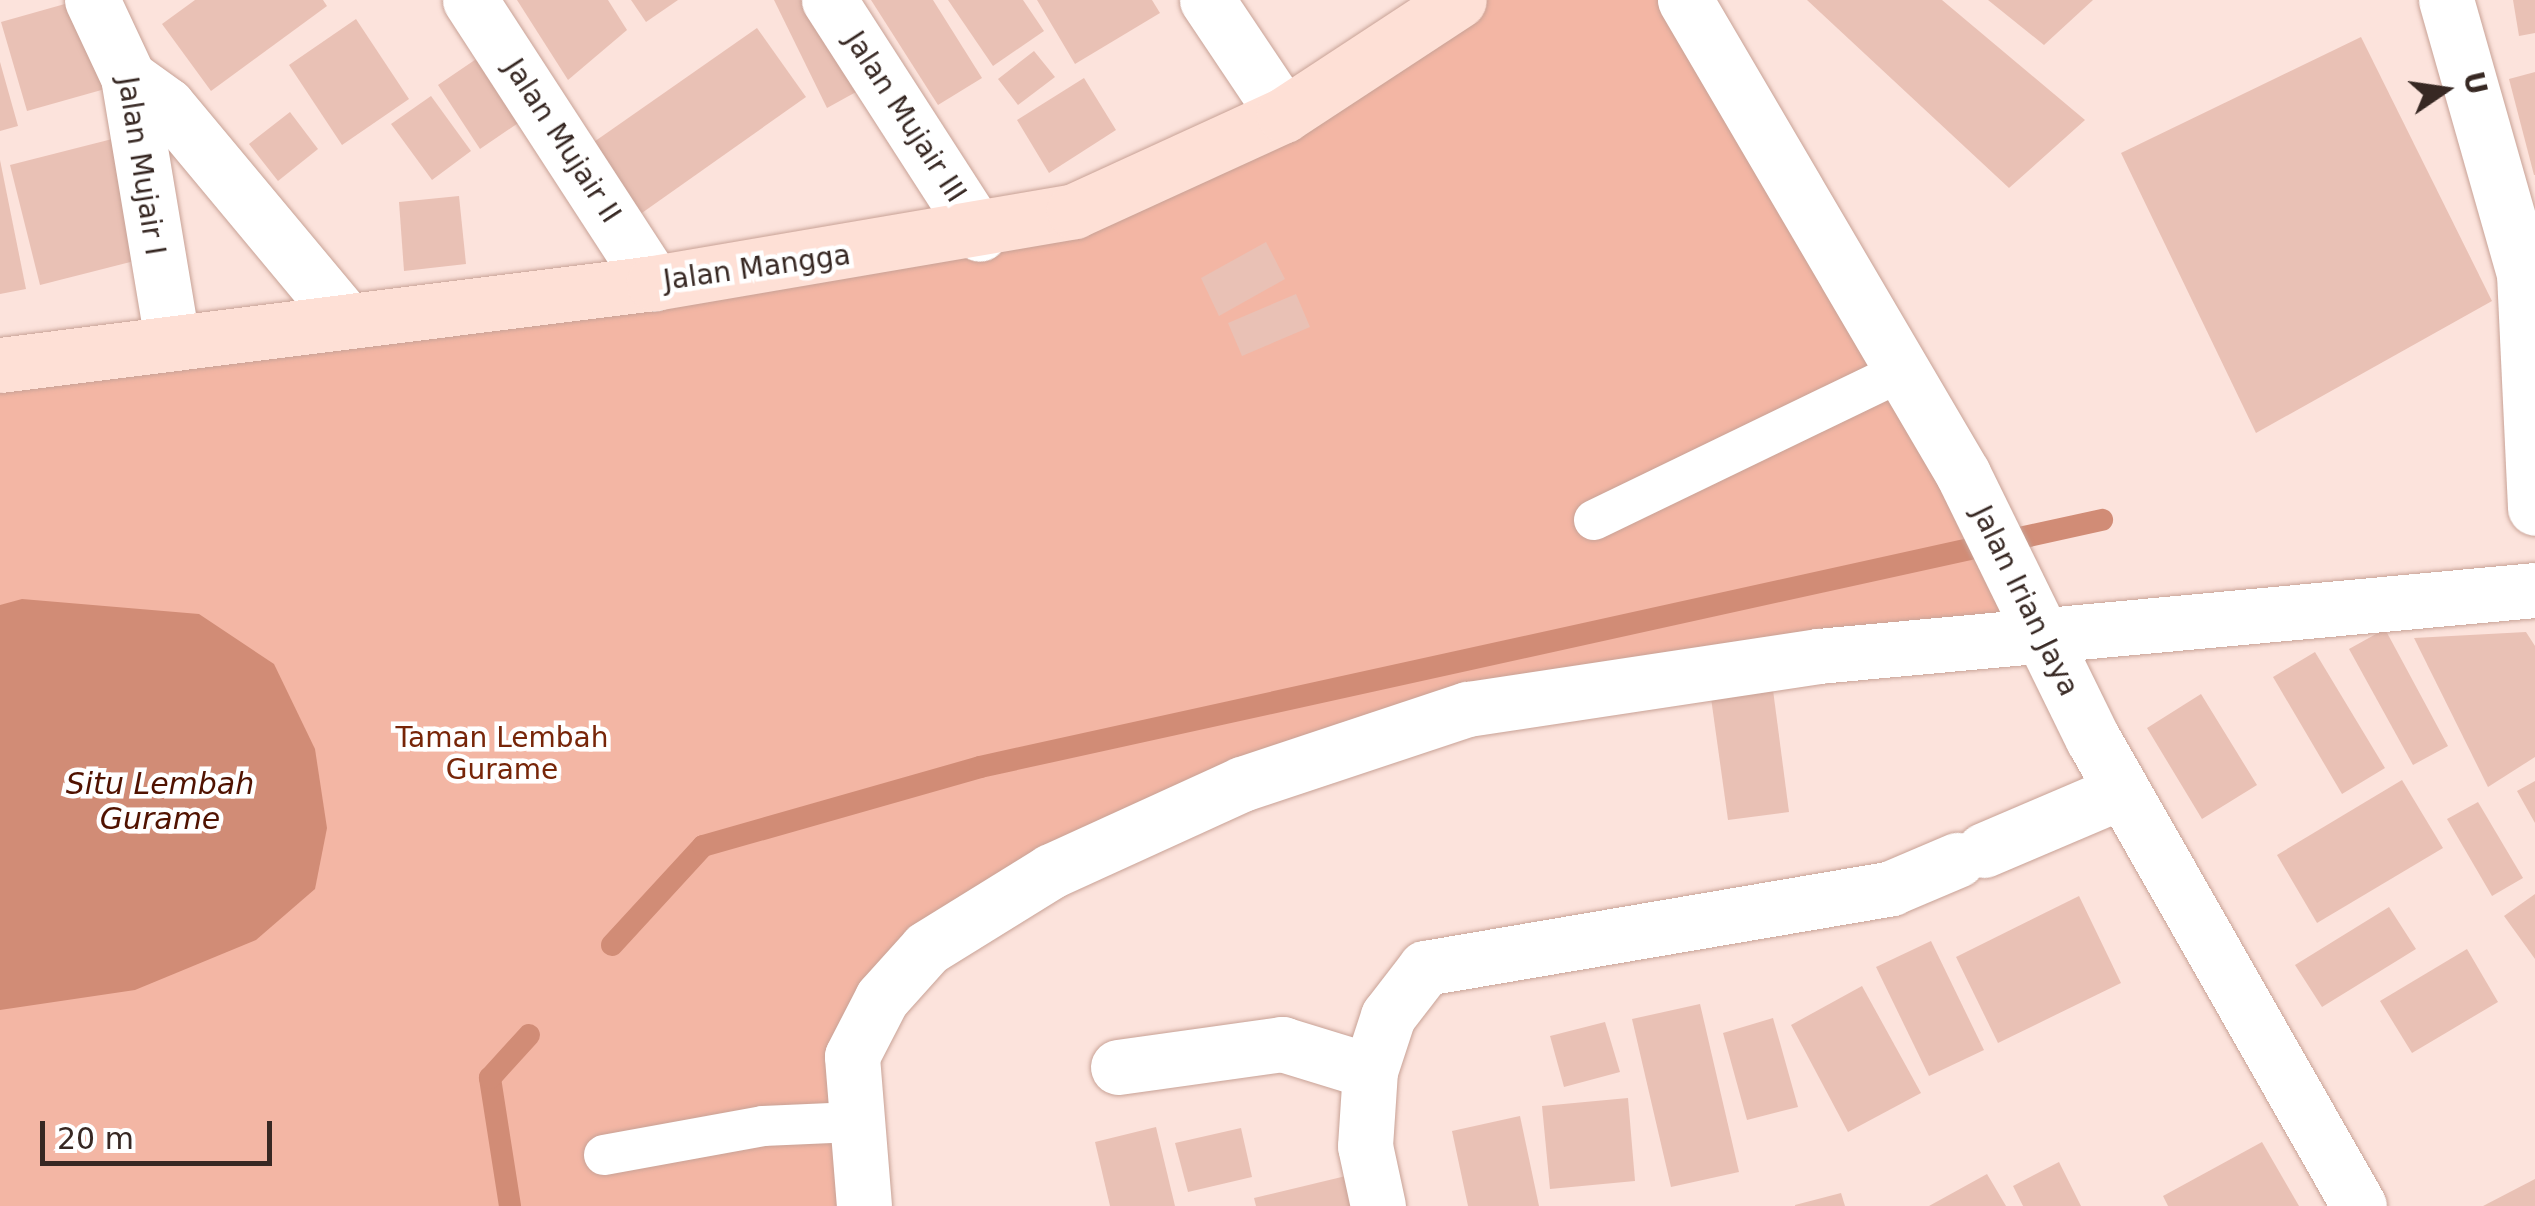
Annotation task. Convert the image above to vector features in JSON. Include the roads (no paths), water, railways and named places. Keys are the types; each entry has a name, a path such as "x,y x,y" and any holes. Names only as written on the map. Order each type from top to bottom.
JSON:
{"street":[{"name":"Jalan Mujair I","path":"92,0 128,77 172,339"},
{"name":"Jalan Mujair II","path":"470,0 654,283"},
{"name":"Jalan Mujair III","path":"829,0 980,234"},
{"path":"1207,0 1284,115"},
{"name":"Jalan Mangga","path":"0,365 343,316 654,283 980,234 1131,191 1284,115 1459,0"},
{"name":"Jalan Irian Jaya","path":"1685,0 1963,474 2122,792 2352,1203"},
{"path":"2446,0 2529,272 2535,508"},
{"path":"128,77 166,105 343,316"},
{"path":"864,1206 854,1122 852,1056 882,998 927,948 1050,871 1242,784 1468,709 2040,632 2535,590"},
{"path":"1378,1206 1365,1146 1370,1071 1388,1016 1425,968 1891,888 2122,792"},
{"path":"1118,1067 1282,1044 1370,1071"}],"lane":[{"path":"1594,520 1902,371"},
{"path":"604,1155 762,1126 854,1122"}],"water":[{"name":"Situ Lembah Gurame","path":"22,599 199,614 274,664 315,749 327,828 315,889 256,940 135,990 0,1010 0,605"}],"waterway":[{"path":"612,945 703,846 980,767 2102,520"},
{"path":"510,1206 490,1078 529,1035"}],"park label":[{"name":"Taman Lembah Gurame","path":"502,754"}]}
